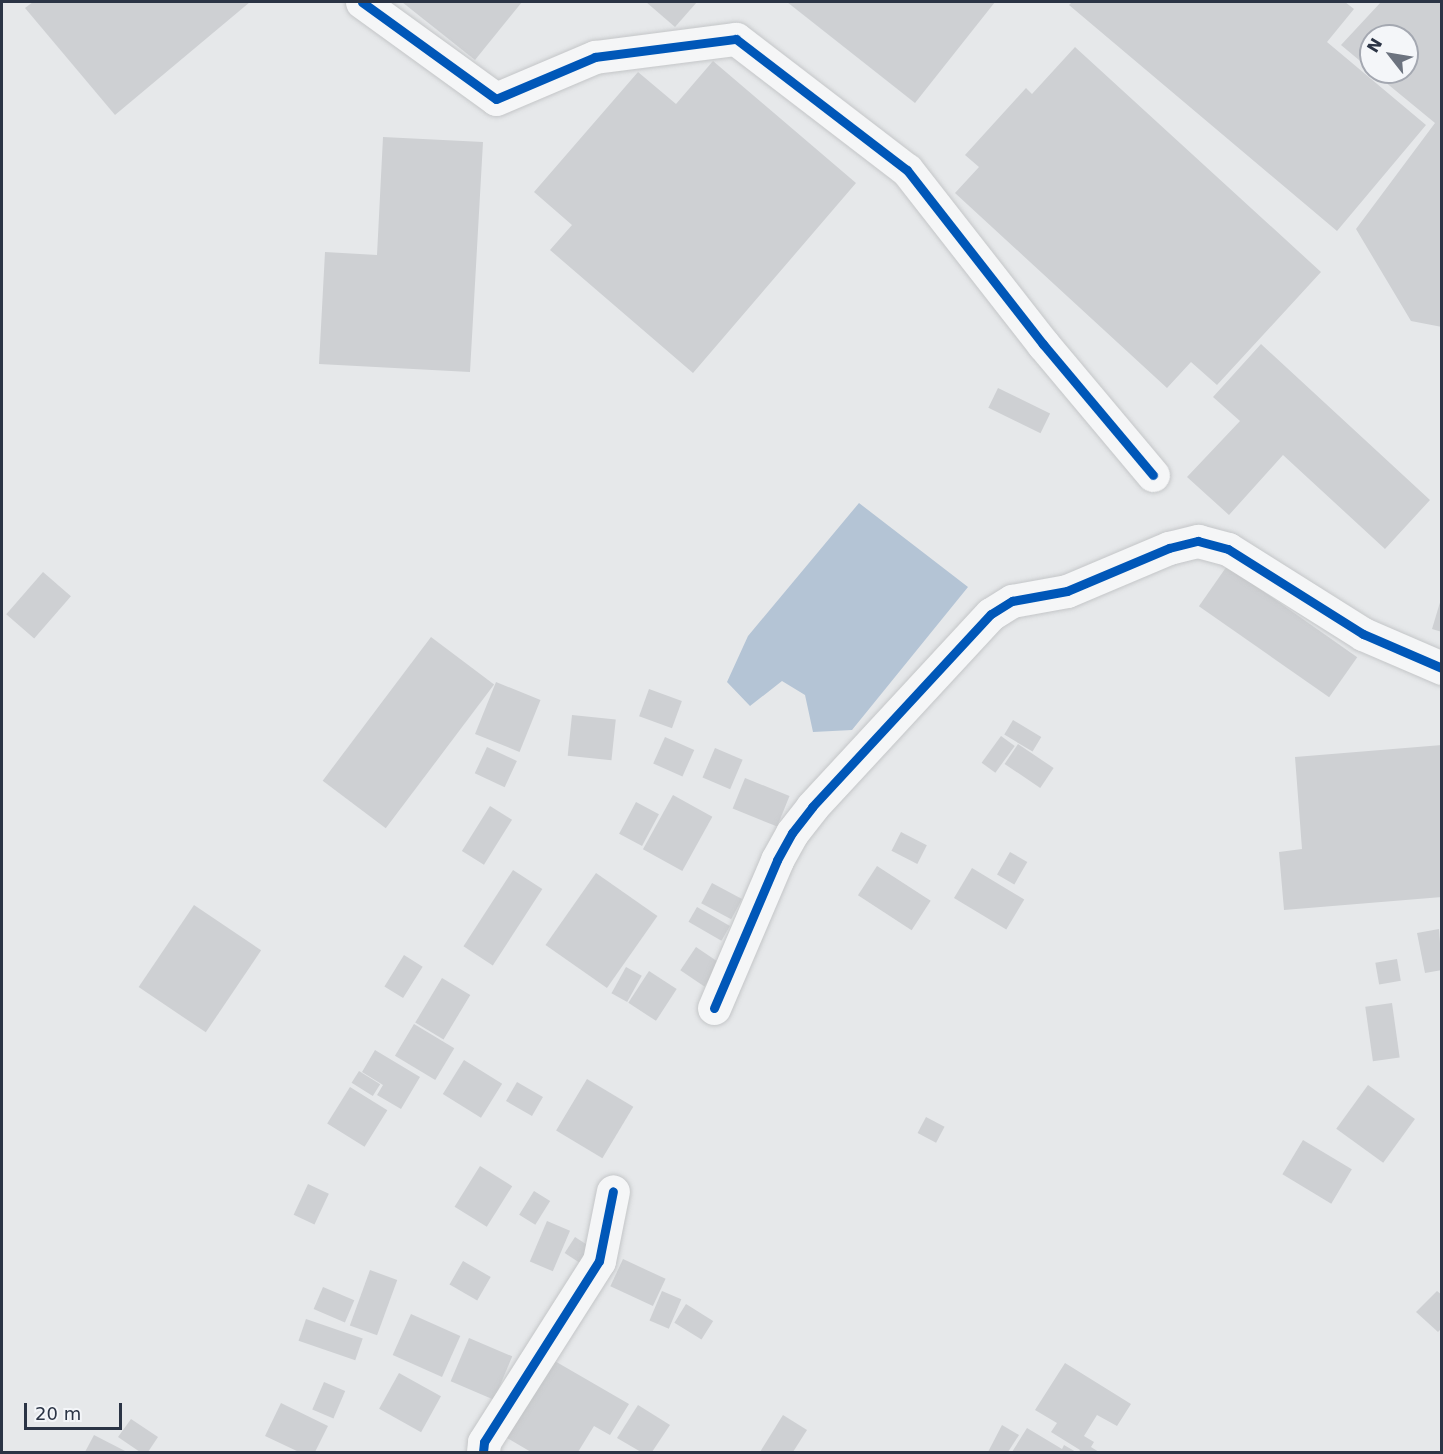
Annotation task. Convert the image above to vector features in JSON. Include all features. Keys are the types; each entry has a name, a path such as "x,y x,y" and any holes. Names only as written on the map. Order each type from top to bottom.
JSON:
{"street":[{"path":"362,2 496,99 595,57 736,39 907,170 1043,344 1153,475"},
{"path":"714,1008 777,860 792,833 812,807 992,614 1012,601 1067,591 1169,548 1198,542 1228,549 1363,634 1442,668"},
{"path":"483,1452 484,1442 599,1261 613,1191"}],"water":[{"path":"859,503 968,587 852,730 813,732 805,695 782,681 750,706 727,682 748,636"}],"building":[{"path":"33,2 250,2 115,115 25,8"},
{"path":"402,2 522,2 475,60"},
{"path":"646,2 697,2 675,27"},
{"path":"787,2 995,2 915,103"},
{"path":"1072,2 1345,2 1354,9 1327,42 1359,69 1359,84 1377,84 1426,125 1337,231 1069,5"},
{"path":"1381,2 1442,2 1442,327 1411,321 1356,229 1435,123 1388,84 1419,84 1419,24 1361,24"},
{"path":"1359,26 1359,60 1341,45"},
{"path":"1075,47 1321,272 1217,385 1191,362 1167,388 955,193 979,167 965,155 1026,88 1032,94"},
{"path":"713,61 856,183 693,373 550,250 572,225 534,192 638,72 676,104"},
{"path":"383,137 483,142 470,372 319,364 325,252 377,255"},
{"path":"1261,344 1430,500 1385,549 1283,455 1229,515 1187,477 1240,421 1213,397"},
{"path":"998,388 1050,413 1040,433 988,408"},
{"path":"1227,566 1357,657 1329,697 1199,606"},
{"path":"43,572 71,596 34,639 6,614"},
{"path":"1442,599 1442,632 1432,629"},
{"path":"431,637 494,685 386,828 323,781"},
{"path":"496,682 541,700 520,752 475,734"},
{"path":"649,689 682,701 672,728 639,716"},
{"path":"572,715 616,720 611,760 568,756"},
{"path":"1013,720 1041,737 1033,752 1004,735"},
{"path":"1001,736 1015,746 995,773 982,763"},
{"path":"665,737 694,750 682,777 653,763"},
{"path":"1018,744 1054,768 1040,788 1005,764"},
{"path":"1442,745 1442,897 1284,910 1279,852 1302,849 1295,757"},
{"path":"487,747 517,761 505,787 475,773"},
{"path":"715,748 743,760 730,789 702,777"},
{"path":"745,778 790,796 777,827 733,809"},
{"path":"673,795 712,817 682,871 643,849"},
{"path":"636,802 659,814 642,846 619,834"},
{"path":"490,806 512,820 484,865 462,851"},
{"path":"901,832 927,845 917,864 891,851"},
{"path":"1010,852 1027,862 1014,885 997,875"},
{"path":"877,866 931,901 912,930 858,895"},
{"path":"972,868 1024,899 1006,929 954,898"},
{"path":"513,870 542,889 493,965 463,946"},
{"path":"596,873 657,916 607,988 546,945"},
{"path":"712,883 742,899 731,919 701,903"},
{"path":"194,905 261,950 206,1032 139,987"},
{"path":"697,907 730,926 721,941 688,922"},
{"path":"1439,929 1442,970 1425,973 1417,933"},
{"path":"696,947 720,963 704,986 680,970"},
{"path":"404,955 423,967 403,998 384,986"},
{"path":"1397,959 1401,981 1379,984 1375,963"},
{"path":"626,967 642,976 627,1002 611,993"},
{"path":"649,971 677,989 656,1021 628,1003"},
{"path":"442,978 470,995 444,1040 415,1023"},
{"path":"1392,1003 1400,1057 1373,1061 1365,1007"},
{"path":"414,1024 454,1048 435,1080 395,1056"},
{"path":"375,1050 420,1077 401,1109 377,1095 383,1085 362,1072"},
{"path":"464,1060 502,1084 481,1118 443,1094"},
{"path":"359,1071 380,1084 373,1096 352,1083"},
{"path":"587,1079 633,1107 602,1158 556,1130"},
{"path":"517,1082 543,1097 532,1116 506,1101"},
{"path":"1368,1085 1415,1119 1383,1163 1336,1129"},
{"path":"350,1087 387,1110 365,1147 327,1123"},
{"path":"926,1117 945,1127 936,1143 918,1133"},
{"path":"1303,1140 1352,1169 1331,1204 1282,1174"},
{"path":"480,1166 512,1186 487,1227 455,1207"},
{"path":"308,1184 329,1194 314,1225 294,1215"},
{"path":"534,1191 550,1201 535,1225 519,1215"},
{"path":"547,1221 570,1231 553,1271 530,1262"},
{"path":"575,1237 598,1252 587,1268 565,1253"},
{"path":"623,1259 666,1279 653,1306 610,1286"},
{"path":"463,1261 491,1277 477,1300 449,1284"},
{"path":"370,1270 397,1280 377,1335 350,1325"},
{"path":"323,1287 354,1300 345,1322 314,1309"},
{"path":"662,1291 681,1299 669,1329 649,1320"},
{"path":"1437,1291 1442,1295 1442,1328 1438,1332 1416,1312"},
{"path":"686,1304 713,1321 701,1340 674,1323"},
{"path":"411,1314 460,1336 442,1377 393,1355"},
{"path":"306,1319 363,1339 355,1360 299,1341"},
{"path":"469,1338 512,1356 494,1400 451,1381"},
{"path":"553,1360 629,1404 610,1435 594,1426 578,1452 531,1452 507,1438"},
{"path":"1065,1363 1131,1404 1117,1426 1097,1415 1084,1436 1094,1442 1091,1447 1099,1452 1079,1452 1080,1450 1051,1432 1057,1423 1035,1410"},
{"path":"399,1373 441,1396 421,1432 379,1409"},
{"path":"324,1382 345,1391 333,1419 312,1410"},
{"path":"281,1403 328,1426 315,1452 299,1452 265,1436"},
{"path":"638,1405 670,1425 652,1452 641,1452 617,1438"},
{"path":"783,1415 807,1430 793,1452 760,1452"},
{"path":"131,1419 158,1437 148,1452 140,1452 118,1437"},
{"path":"1002,1425 1019,1435 1008,1452 988,1452"},
{"path":"1027,1428 1062,1449 1064,1445 1076,1452 1012,1452"},
{"path":"94,1435 127,1452 85,1452"}],"cycle path":[{"path":"362,2 496,99 595,57 736,39 907,170 1043,344 1153,475"},
{"path":"714,1008 777,860 792,833 812,807 991,614 1012,601 1067,591 1169,548 1198,541 1228,549 1363,634 1442,668"},
{"path":"483,1452 484,1442 599,1261 613,1191"}]}
